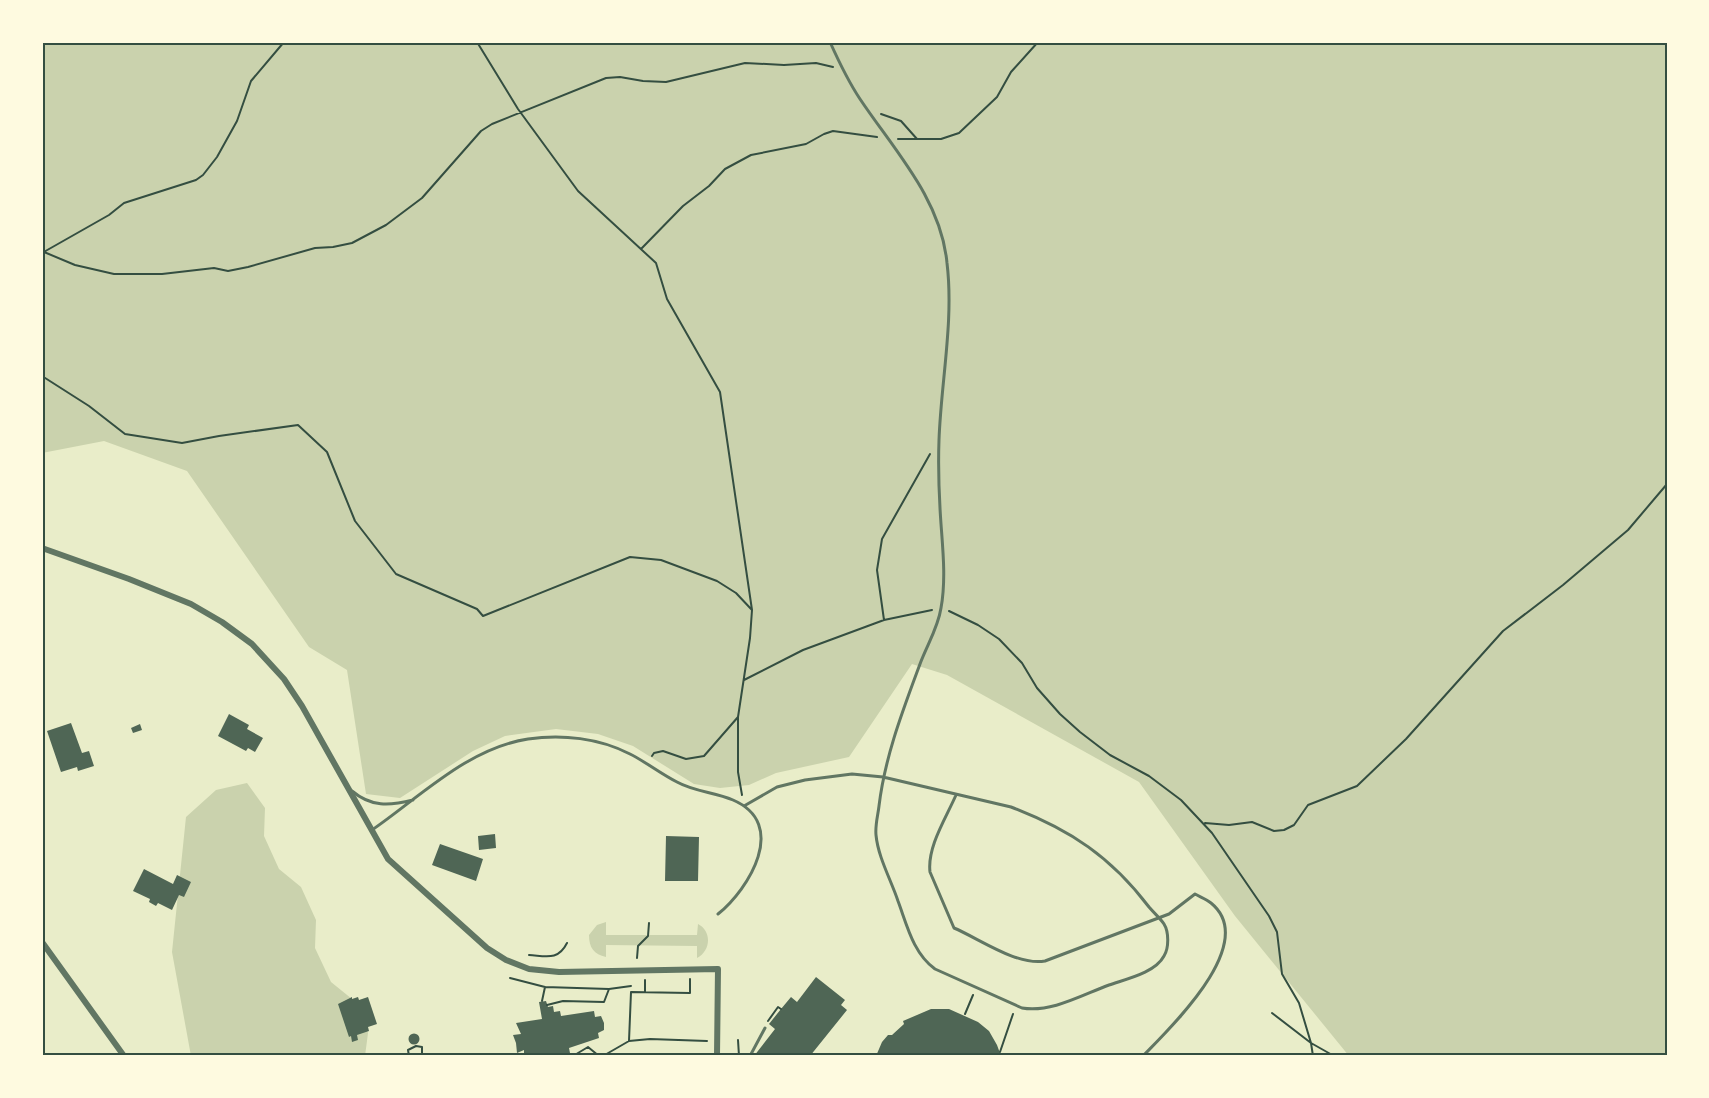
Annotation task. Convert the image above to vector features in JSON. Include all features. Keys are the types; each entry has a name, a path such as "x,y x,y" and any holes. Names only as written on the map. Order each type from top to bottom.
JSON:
{"street":[{"path":"42,548 190,604 222,622 252,644 284,679 296,697 388,859 487,948 529,969 559,972 718,969 717,1056"},
{"path":"42,942 124,1056"}],"lane":[{"path":"744,806 777,787 805,780 852,774 883,777 1011,807 1030,814 1095,850 1132,885 1164,924 1167,943 1164,957 1142,973 1052,1007 1034,1010 1022,1008 935,969 927,963 915,945 878,846 876,827 883,777 905,705 942,608 944,560 939,495 939,440 949,291 942,235 927,199 842,69 830,42"},
{"path":"372,830 474,759 500,747 526,739 568,737 605,744 629,753 677,783 734,800 744,806 757,822 760,849 756,865 742,890 731,904 718,914"},
{"path":"350,789 359,797 377,805 393,805 414,800"},
{"path":"956,795 931,852 930,872 954,928 1014,957 1028,962 1037,962 1169,914 1195,894 1216,908 1222,917 1224,941 1215,970 1189,1008 1143,1056"},
{"path":"750,1056 765,1028"}],"path":[{"path":"43,252 109,215 124,203 196,180 203,175 218,157 237,121 251,81 284,42"},
{"path":"477,42 522,113 578,190 656,262 667,299 720,392 752,610 738,717 738,772 744,806"},
{"path":"642,249 683,206 725,170 751,155 806,144 833,131 887,138 917,139 941,139 959,133 997,97 1011,72 1038,42"},
{"path":"43,252 75,265 114,274 162,274 214,268 228,271 258,265 315,248 352,243 386,225 422,198 481,131 492,124 606,78 620,77 666,82 745,63 760,62 784,65 816,63 842,69"},
{"path":"867,109 901,121 917,139"},
{"path":"42,376 89,406 125,434 182,443 298,425 327,452 355,521 396,574 477,609 483,616 630,557 661,560 717,581 736,593 752,610"},
{"path":"884,620 877,570 882,539 939,440"},
{"path":"1204,823 1228,825 1252,822 1274,831 1284,830 1294,825 1308,805 1357,786 1406,739 1503,631 1563,585 1628,530 1667,484"},
{"path":"743,681 803,650 884,620 942,608 978,624 999,639 1022,663 1037,688 1060,714 1110,755 1149,776 1181,800 1204,823 1269,916 1277,932 1282,974 1299,1004 1313,1056"},
{"path":"646,763 654,753 663,751 686,759 704,756 738,717"},
{"path":"637,958 638,945 648,936 649,923"},
{"path":"529,955 558,955 567,944"},
{"path":"645,976 645,992"},
{"path":"510,978 545,987 609,990 631,986"},
{"path":"629,1041 631,978"},
{"path":"631,992 690,993 690,979"},
{"path":"542,1001 545,987"},
{"path":"547,1005 563,1001 604,1002 609,990"},
{"path":"965,1014 974,995"},
{"path":"1272,1013 1311,1043 1334,1056"},
{"path":"999,1052 1013,1014"},
{"path":"573,1056 588,1047 601,1056 629,1041 659,1039 709,1042"},
{"path":"738,1040 739,1056"},
{"path":"409,1056 408,1050 416,1046 422,1047 422,1056"}],"green space":[{"path":"42,42 1667,42 1667,1056 1349,1056 1235,916 1139,782 947,675 912,664 849,757 776,773 749,785 720,788 694,784 633,746 598,734 556,729 505,736 473,751 400,798 366,794 347,670 309,647 187,471 104,441 42,453"},
{"path":"247,783 265,808 264,836 279,869 301,887 316,920 315,948 331,982 352,999 368,1033 365,1056 191,1056 172,952 186,817 216,790"},
{"path":"606,922 606,935 697,935 698,924 706,931 707,946 702,955 697,958 697,946 606,945 606,957 593,950 589,935 597,925"}],"building":[{"path":"229,714 249,725 247,729 263,738 255,752 248,748 246,751 218,736"},
{"path":"71,723 82,753 89,751 94,766 78,771 77,767 61,772 47,731"},
{"path":"140,724 142,730 133,733 131,728"},
{"path":"495,834 496,848 479,850 478,836"},
{"path":"666,836 699,837 698,881 665,881"},
{"path":"440,844 483,859 476,881 432,865"},
{"path":"144,869 173,884 177,875 191,882 184,897 179,895 172,910 158,903 156,906 149,902 150,899 133,891"},
{"path":"816,977 845,1000 841,1005 847,1010 810,1056 754,1056 775,1029 769,1024 791,997 797,1002"},
{"path":"352,997 352,999 358,997 359,1000 368,997 377,1024 368,1027 369,1031 357,1035 358,1040 352,1042 338,1004"},
{"path":"546,1001 548,1007 553,1006 554,1012 560,1011 561,1016 594,1011 595,1017 601,1016 604,1030 598,1033 599,1038 569,1048 570,1053 565,1056 550,1056 550,1054 524,1056 524,1050 517,1053 513,1035 521,1034 516,1023 542,1019 539,1002"},
{"path":"931,1009 949,1009 978,1022 989,1031 1001,1056 876,1056 882,1042 904,1024 903,1021"},
{"path":"414,1033 420,1039 414,1045 408,1039"}]}
